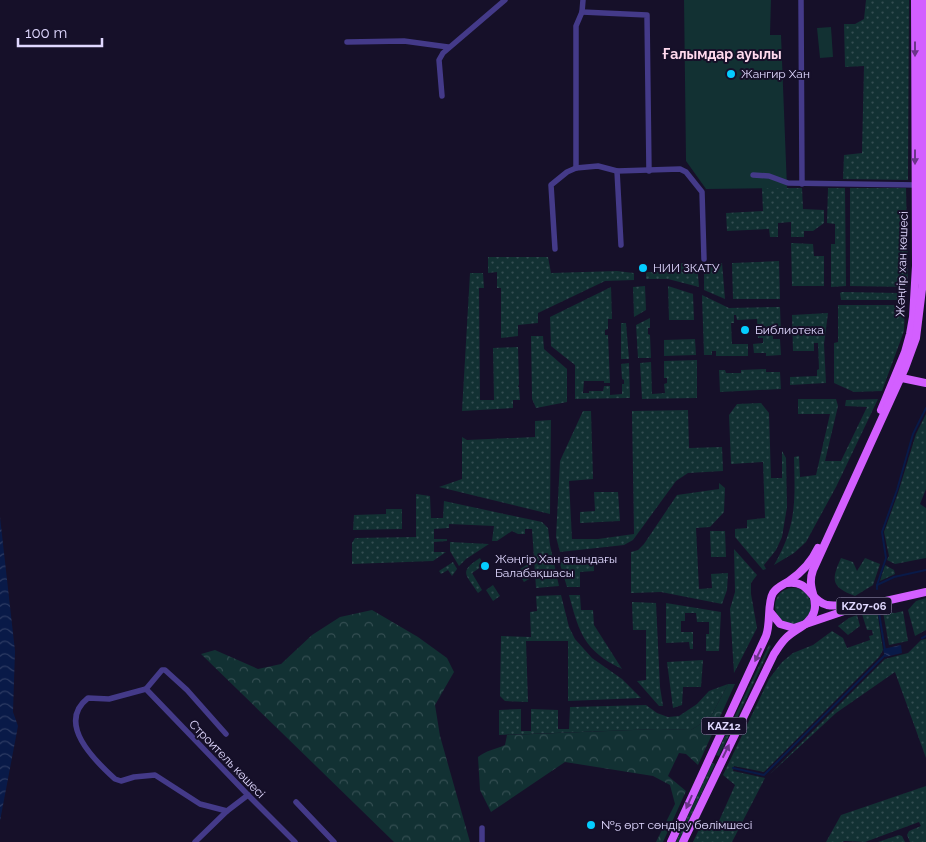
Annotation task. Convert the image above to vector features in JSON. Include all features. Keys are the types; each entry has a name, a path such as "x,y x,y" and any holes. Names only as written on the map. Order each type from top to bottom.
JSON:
{"main road":[{"name":"Жәңгір хан көшесі","path":"671,842 763,644 770,623 770,603 774,592 798,574 815,554 912,351 919,322 923,282 915,0"},
{"name":"Жәңгір хан көшесі","path":"919,185 923,0"},
{"name":"Жәңгір хан көшесі","path":"683,842 774,654 786,638 810,620 814,613 815,605 810,584 815,566 898,377"},
{"path":"898,377 926,383"},
{"path":"783,585 793,582 799,583 812,593"},
{"name":"KZ07-06","path":"812,593 821,602 836,606 926,587"},
{"name":"KZ07-06","path":"803,625 850,609 926,592"},
{"path":"770,608 773,618 784,626 794,628 803,625"}],"street":[{"path":"442,96 439,60 443,53 505,0"},
{"path":"576,168 576,26 582,12 583,0"},
{"path":"801,0 802,184"},
{"path":"582,12 647,15 649,171"},
{"path":"348,42 404,41 448,47"},
{"path":"554,249 552,185 567,172 576,168 598,166 617,171 680,169 686,172 702,192 704,259"},
{"path":"617,171 621,245"},
{"path":"753,176 768,176 788,183 802,184 919,185"},
{"path":"226,734 187,690 165,670 160,672 146,689 109,699 88,698 77,708 75,718 76,728 83,744 115,779 121,781 134,777 155,775 200,804 227,811"},
{"name":"Строитель көшесі","path":"146,689 248,796 295,842"},
{"path":"196,842 227,811 248,796"},
{"path":"296,802 331,841"},
{"path":"482,828 482,842"}],"green space":[{"path":"684,0 771,0 770,35 781,35 787,188 706,189 686,161"},
{"path":"866,0 909,0 908,180 843,179 844,155 862,153 864,66 845,67 844,24 855,24 864,19"},
{"path":"831,27 833,57 820,58 817,28"},
{"path":"762,188 802,188 803,209 824,210 824,223 813,231 804,231 804,237 791,237 791,222 778,223 778,237 770,237 769,229 727,231 726,213 763,211"},
{"path":"828,188 845,188 846,286 831,287 831,244 835,244 835,224 827,223"},
{"path":"850,188 906,188 907,287 850,286"},
{"path":"791,243 813,244 814,256 824,256 824,286 792,286"},
{"path":"488,257 548,257 551,273 617,271 634,273 634,280 605,281 538,313 538,323 518,325 518,336 501,338 501,288 497,288 497,272 488,273"},
{"path":"779,261 780,299 733,299 732,263"},
{"path":"707,262 709,264 722,263 725,299 704,290 704,266"},
{"path":"697,263 699,287 668,279 646,279 646,272 658,272 658,264"},
{"path":"470,273 483,273 484,288 479,288 480,400 494,400 493,348 518,347 518,387 520,400 513,400 513,408 462,411"},
{"path":"645,286 646,310 634,317 633,287"},
{"path":"668,286 693,294 694,320 669,320"},
{"path":"611,287 612,319 608,319 608,329 605,330 605,335 608,335 610,383 604,383 604,381 584,381 583,393 603,391 604,386 610,386 610,395 622,394 624,380 622,379 621,364 629,363 630,398 575,399 575,365 551,346 550,317"},
{"path":"840,293 899,293 899,300 841,300"},
{"path":"702,295 729,308 780,307 781,333 773,334 773,339 780,339 781,355 766,356 766,353 754,353 753,344 763,343 763,338 758,338 757,319 737,320 736,315 734,315 734,323 731,323 732,344 748,344 748,356 716,356 716,351 712,351 712,355 704,355"},
{"path":"838,305 905,305 904,331 882,391 854,392 834,383 834,343 838,342"},
{"path":"828,313 824,344 826,383 790,385 790,377 817,376 817,370 819,369 818,343 814,343 814,351 793,351 792,315"},
{"path":"650,318 648,334 650,335 651,358 638,358 636,325"},
{"path":"621,323 626,323 629,359 621,359"},
{"path":"531,336 543,336 544,349 567,369 567,402 536,408 532,399"},
{"path":"695,339 696,355 664,356 664,340"},
{"path":"697,360 697,398 642,399 640,363 651,362 652,394 665,393 664,384 667,383 667,378 664,378 664,361"},
{"path":"766,369 766,372 780,372 781,389 720,392 719,370 725,370 726,373 741,373 741,370"},
{"path":"798,399 836,399 838,406 825,461 841,461 867,407 845,406 846,400 878,399 836,487 806,542 794,553 774,565 782,551 791,525 795,487 794,457 799,456 800,477 816,475 830,414 798,414"},
{"path":"761,403 769,413 771,478 782,478 782,451 786,458 787,507 782,537 776,550 764,565 766,569 763,570 735,537 735,529 747,528 747,520 765,518 763,462 731,464 729,415 737,404"},
{"path":"688,410 689,448 722,447 723,471 688,473 676,481 633,540 624,545 560,552 556,537 560,461 583,411 591,411 593,479 569,481 572,539 598,539 634,534 632,411"},
{"path":"926,414 926,489 920,504 926,508 926,558 895,564 887,560 889,556 884,532 916,434"},
{"path":"551,420 550,514 439,487 462,479 462,437 467,440 535,437 535,421"},
{"path":"719,483 725,488 724,512 710,527 696,528 699,589 712,588 711,574 728,573 727,590 722,604 661,592 631,593 631,552 638,550 644,544 677,495 719,489"},
{"path":"594,492 618,492 620,521 580,523 580,512 595,511"},
{"path":"416,494 430,496 431,518 443,518 444,501 542,522 548,528 559,586 536,588 532,529 525,529 525,534 518,534 512,531 497,541 492,541 494,526 449,524 449,528 434,529 434,539 447,539 447,541 434,542 434,552 446,552 433,561 352,564 352,543 355,538 416,537"},
{"path":"386,509 402,509 402,529 353,530 354,515 386,514"},
{"path":"710,531 725,531 726,557 711,557"},
{"path":"450,542 489,544 466,559 459,566 450,551"},
{"path":"734,549 757,575 751,583 751,594 757,628 734,673 730,609 735,592"},
{"path":"593,555 594,571 580,572 580,587 567,587 560,564 563,560"},
{"path":"480,558 484,565 472,573 482,590 478,593 466,574 469,567"},
{"path":"841,558 853,562 857,571 865,558 880,564 873,585 855,596 837,586 835,577"},
{"path":"453,562 457,569 452,576 448,570 441,574 439,571"},
{"path":"528,564 529,579 524,582 517,571"},
{"path":"885,565 894,570 895,574 880,581"},
{"path":"493,585 500,596 493,601 486,590"},
{"path":"793,588 806,593 811,606 806,619 793,624 780,619 775,606 780,593"},
{"path":"561,595 569,627 575,639 592,658 622,679 641,698 568,701 568,641 526,641 528,702 505,701 500,696 501,636 531,637 530,612 537,611 536,596"},
{"path":"569,595 580,595 581,610 593,610 594,625 622,669 599,655 585,639 576,620"},
{"path":"926,598 926,630 915,636 908,610 916,601"},
{"path":"632,602 656,603 660,687 663,706 659,706 637,681 646,680 646,630 633,630"},
{"path":"666,603 721,612 719,651 706,651 706,634 709,634 709,622 697,622 696,613 685,613 685,621 681,621 681,632 693,632 693,649 690,649 689,642 666,643"},
{"path":"372,610 418,637 447,658 454,672 435,705 440,736 470,842 394,842 201,654 215,650 258,669 281,664 312,635 340,617"},
{"path":"877,610 883,650 879,657 764,772 734,766 733,771 765,778 732,842 693,842 702,823 715,830 735,785 723,775 769,679 782,662 793,653 813,645 832,631 843,638 847,648 870,640 869,636 873,635 872,630 867,630 862,614"},
{"path":"903,611 908,641 889,645 883,612 895,613"},
{"path":"857,615 860,626 848,635 838,626 849,618"},
{"path":"926,639 926,758 895,672 836,713 769,775 885,659 908,653 921,640"},
{"path":"769,645 771,646 719,756 716,755"},
{"path":"703,660 701,687 683,687 682,705 673,708 667,662"},
{"path":"728,684 710,718 691,730 658,729 499,735 499,710 521,709 521,731 531,731 531,709 558,710 558,729 569,729 570,707 646,705 657,713 668,717 679,716 697,704 709,691"},
{"path":"728,684 735,684 698,765 686,754 679,753 668,776 686,791 663,842 656,842 675,804 670,785 653,776 565,762 491,812 480,790 478,757 505,745 507,735 658,729 691,730 710,718"},
{"path":"712,763 715,764 679,842 676,842"},
{"path":"926,786 926,842 910,842 907,835 909,831 921,826 919,822 865,842 826,842 841,815"},
{"path":"899,835 902,836 905,842 878,842"}],"water":[{"path":"0,517 15,651 13,712 18,726 0,821"},
{"path":"901,645 902,653 885,657 883,649"}],"waterway":[{"path":"877,585 886,558 882,532 897,490 913,434 926,408"},
{"path":"877,589 877,585 894,577 926,570"},
{"path":"879,613 885,650"},
{"path":"922,638 926,636"},
{"path":"733,768 764,775 885,655"}],"place":[{"name":"Жангир Хан","path":"731,74"},
{"name":"НИИ ЗКАТУ","path":"643,268"},
{"name":"Библиотека","path":"745,330"},
{"name":"Жәңгір Хан атындағы Балабақшасы","path":"485,566"},
{"name":"№5 өрт сөндіру бөлімшесі","path":"591,825"}],"district":[{"name":"Ғалымдар ауылы","path":"722,54"}]}
